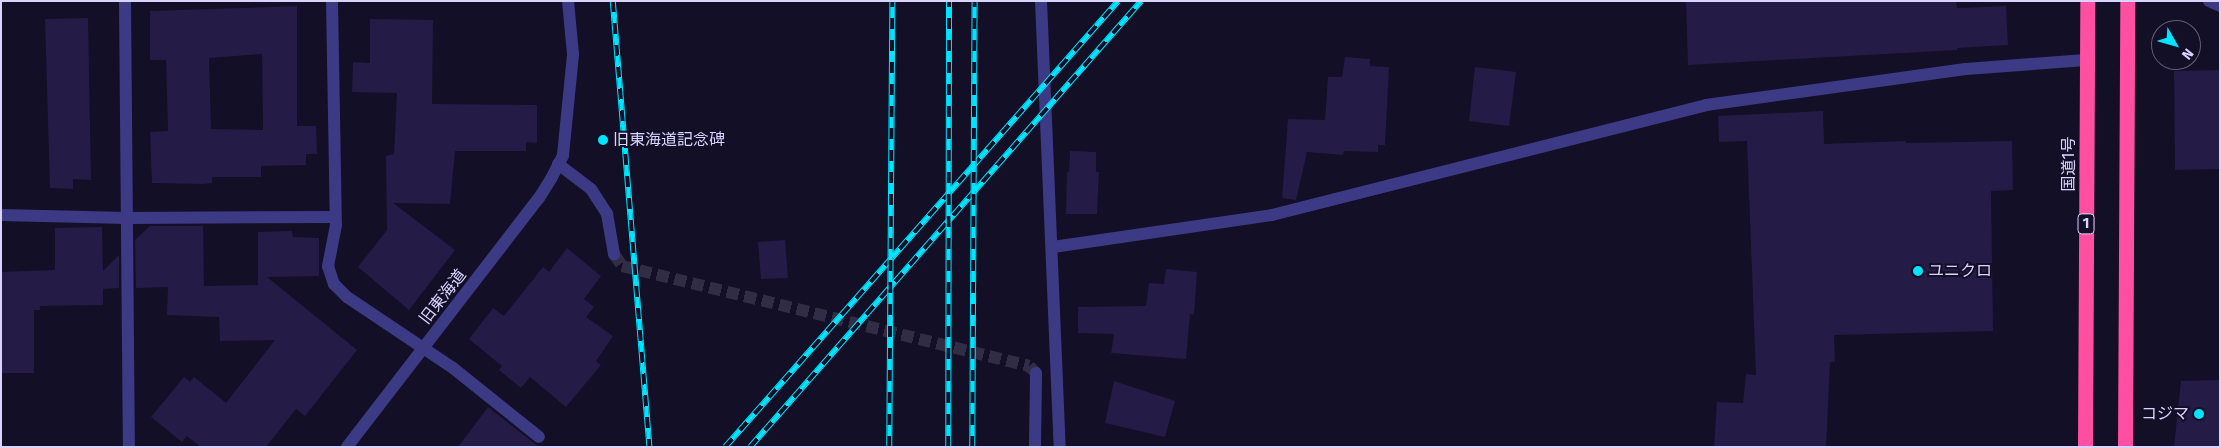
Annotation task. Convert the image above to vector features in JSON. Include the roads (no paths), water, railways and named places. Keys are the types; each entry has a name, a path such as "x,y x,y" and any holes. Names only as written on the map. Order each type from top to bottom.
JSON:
{"highway":[{"name":"国道1号","path":"2085,447 2087,1"},
{"path":"2126,447 2127,1"}],"street":[{"path":"125,1 129,447"},
{"path":"332,1 335,217 328,266 334,284 347,297 453,368 539,437"},
{"name":"旧東海道","path":"347,447 539,198 558,164 562,155 573,54 568,1"},
{"path":"1041,1 1053,247 1060,447"},
{"path":"2209,1 2220,6"},
{"path":"1053,247 1272,215 1706,105 1966,69 2086,60"},
{"path":"558,164 591,189 607,214 614,254"},
{"path":"1,216 127,218 335,217"},
{"path":"1035,447 1036,373"}],"tunnel":[{"path":"614,254 622,266 1029,366 1036,373"}],"railway":[{"path":"613,1 650,447"},
{"path":"889,447 892,1"},
{"path":"948,447 949,1"},
{"path":"972,447 974,1"},
{"path":"725,447 1118,1"},
{"path":"750,447 1141,1"}],"place":[{"name":"旧東海道記念碑","path":"603,140"},
{"name":"ユニクロ","path":"1918,271"},
{"name":"コジマ","path":"2199,414"}]}
